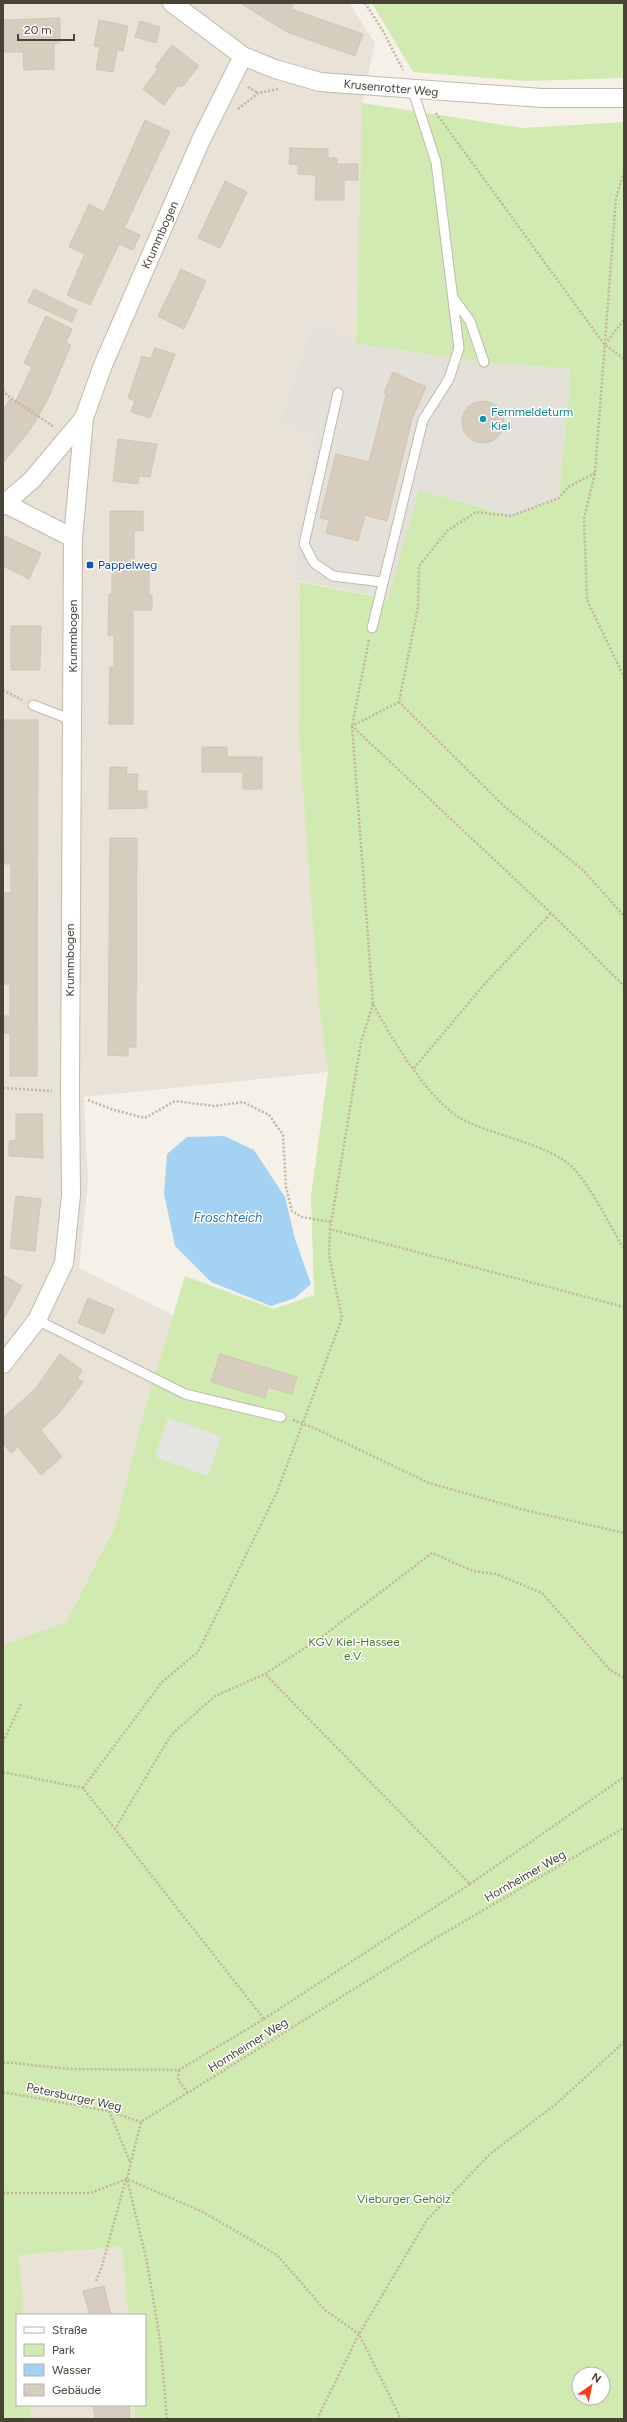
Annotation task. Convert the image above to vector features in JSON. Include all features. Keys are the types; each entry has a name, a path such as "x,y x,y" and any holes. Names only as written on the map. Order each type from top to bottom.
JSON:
{"street":[{"name":"Krusenrotter Weg","path":"159,3 175,6 243,56 275,69 320,82 416,91 542,98 624,98"},
{"name":"Krummbogen","path":"3,1364 37,1320 64,1263 71,1194 70,1092 73,538 84,418 103,365 198,147 243,56"},
{"name":"Krummbogen","path":"73,538 4,504 32,480 84,418"}],"lane":[{"path":"372,628 382,582 423,420 449,379 459,348 436,162 416,91"},
{"path":"453,298 470,321 484,362"},
{"path":"338,393 304,544 314,563 333,576 382,582"},
{"path":"33,705 72,720"},
{"path":"37,1320 185,1394 281,1417"}],"path":[{"path":"365,3 383,31 416,91 604,344 624,359"},
{"path":"233,113 258,93 281,89"},
{"path":"624,172 616,198 595,473 584,518 587,600 624,677"},
{"path":"604,344 624,320"},
{"path":"3,390 8,396 68,436"},
{"path":"399,702 418,607 419,566 447,531 476,512 511,516 559,498 568,487 595,473"},
{"path":"83,1788 162,1682 198,1652 277,1492 342,1318 329,1255 330,1229 357,1063 373,1004 352,726 372,628"},
{"path":"3,690 33,705"},
{"path":"352,726 399,702"},
{"path":"399,702 505,807 582,869 624,916"},
{"path":"352,726 551,913 624,986"},
{"path":"414,1068 482,987 551,913"},
{"path":"373,1004 385,1026 440,1103 463,1120 554,1155 574,1169 624,1249"},
{"path":"3,1088 70,1092 114,1110 146,1118 175,1101 214,1106 243,1102 269,1115 283,1135 286,1187 292,1211 302,1217 331,1222"},
{"path":"330,1229 624,1307"},
{"path":"281,1417 303,1422 429,1483 521,1508 624,1533"},
{"path":"115,1829 171,1735 215,1696 265,1674 322,1636 432,1553 473,1571 496,1574 542,1593 610,1670 624,1678"},
{"path":"265,1674 470,1884"},
{"path":"3,1742 21,1704"},
{"path":"3,1772 83,1788 264,2019"},
{"path":"3,2062 69,2069 179,2070 264,2019 470,1884 624,1777"},
{"name":"Hornheimer Weg","path":"141,2122 434,1939 624,1828"},
{"path":"317,2419 359,2334 387,2284 427,2220 490,2154 556,2104 624,2042"},
{"path":"179,2070 178,2080 188,2093"},
{"name":"Petersburger Weg","path":"3,2092 108,2111 141,2122"},
{"path":"108,2111 131,2163"},
{"path":"96,2281 102,2266 127,2179 141,2122"},
{"path":"127,2179 147,2262 160,2340 167,2419"},
{"path":"3,2193 90,2193 127,2179 203,2212 277,2255 325,2310 359,2334 401,2419"}],"shaded area":[{"path":"3,3 349,3 375,43 362,103 356,344 314,326 279,421 315,433 293,580 300,582 299,738 319,1006 328,1072 84,1097 88,1182 79,1268 173,1315 146,1404 115,1525 66,1622 3,1645"},
{"path":"314,325 356,344 484,362 571,369 559,498 511,516 419,490 391,599 293,580 315,433 279,421"},
{"path":"168,1418 221,1436 208,1476 155,1457"},
{"path":"122,2247 128,2314 24,2314 19,2255"},
{"path":"30,2406 134,2406 135,2419 31,2419"}],"green space":[{"path":"372,3 624,3 624,78 526,81 413,72"},
{"path":"362,103 523,128 624,122 624,2419 135,2419 134,2406 146,2406 146,2314 128,2314 122,2247 19,2255 24,2314 16,2314 16,2406 30,2406 31,2419 3,2419 3,1645 66,1622 115,1526 146,1404 185,1276 274,1309 314,1295 311,1196 328,1072 319,1006 299,738 300,582 388,599 419,490 511,516 559,498 571,369 484,362 356,344"}],"water":[{"name":"Froschteich","path":"224,1136 254,1150 285,1197 295,1239 311,1284 295,1298 271,1306 211,1282 175,1246 164,1194 167,1154 187,1137"}],"building":[{"path":"240,3 294,3 291,9 363,34 355,56 287,32"},
{"path":"60,18 60,43 54,43 54,69 24,70 23,52 3,52 3,20"},
{"path":"99,20 128,26 123,51 117,50 113,72 96,69 100,47 94,46"},
{"path":"140,21 160,27 156,43 135,37"},
{"path":"172,45 199,66 182,87 179,85 164,105 143,89 158,69 155,67"},
{"path":"145,120 170,132 124,228 140,235 133,250 119,244 90,305 67,295 85,254 69,247 89,204 104,212"},
{"path":"290,148 328,149 328,158 337,158 337,164 358,164 358,180 344,180 344,200 315,200 316,175 298,174 298,165 289,164"},
{"path":"225,181 247,192 220,248 198,238"},
{"path":"181,269 206,281 184,329 158,316"},
{"path":"34,289 77,310 72,322 28,302"},
{"path":"46,316 72,329 66,343 71,345 47,401 30,430 3,463 3,410 10,399 15,403 32,367 24,363"},
{"path":"155,348 175,354 150,418 131,412 135,401 128,398 142,356 151,359"},
{"path":"393,372 426,387 412,419 387,521 365,515 358,541 326,533 329,520 320,518 336,454 369,462 386,395 384,393"},
{"name":"Fernmeldeturm Kiel","path":"479,401 487,401 495,404 501,410 504,422 501,434 495,440 487,443 479,443 471,440 465,434 462,426 462,418 465,410 471,404"},
{"path":"118,439 157,444 150,477 139,476 138,484 113,481"},
{"path":"110,511 143,511 143,531 134,531 134,563 140,563 140,571 149,571 149,595 152,595 152,610 133,610 133,724 109,724 110,667 114,667 114,635 108,635 109,594 112,594 112,563 110,563"},
{"path":"3,535 41,553 29,579 3,566"},
{"path":"11,626 41,626 40,670 11,670"},
{"path":"3,720 38,720 37,1076 10,1076 10,1033 4,1033 3,1016 10,1016 10,984 4,984 4,893 11,893 11,864 5,864 3,844"},
{"path":"202,747 227,747 227,757 262,757 262,789 243,789 243,772 202,772"},
{"path":"110,767 127,767 126,774 138,774 137,791 147,791 147,808 109,809"},
{"path":"110,838 137,838 136,1047 128,1047 128,1056 108,1055"},
{"path":"16,1114 42,1114 43,1158 9,1156 9,1141 16,1140"},
{"path":"16,1196 41,1199 35,1251 10,1248"},
{"path":"3,1275 22,1286 3,1320"},
{"path":"88,1298 114,1309 104,1334 78,1323"},
{"path":"60,1354 82,1370 77,1378 83,1382 61,1411 41,1430 62,1457 41,1475 18,1447 11,1453 3,1443 3,1418 36,1388"},
{"path":"220,1354 297,1377 292,1394 268,1387 265,1398 211,1382"},
{"path":"104,2286 111,2314 90,2314 83,2291"},
{"path":"93,2406 129,2406 130,2419 95,2419"}],"place":[{"name":"Fernmeldeturm Kiel","path":"483,419"},
{"name":"Pappelweg","path":"90,565"}],"park label":[{"name":"KGV Kiel-Hassee e.V.","path":"354,1649"},
{"name":"Vieburger Gehölz","path":"404,2199"}]}
